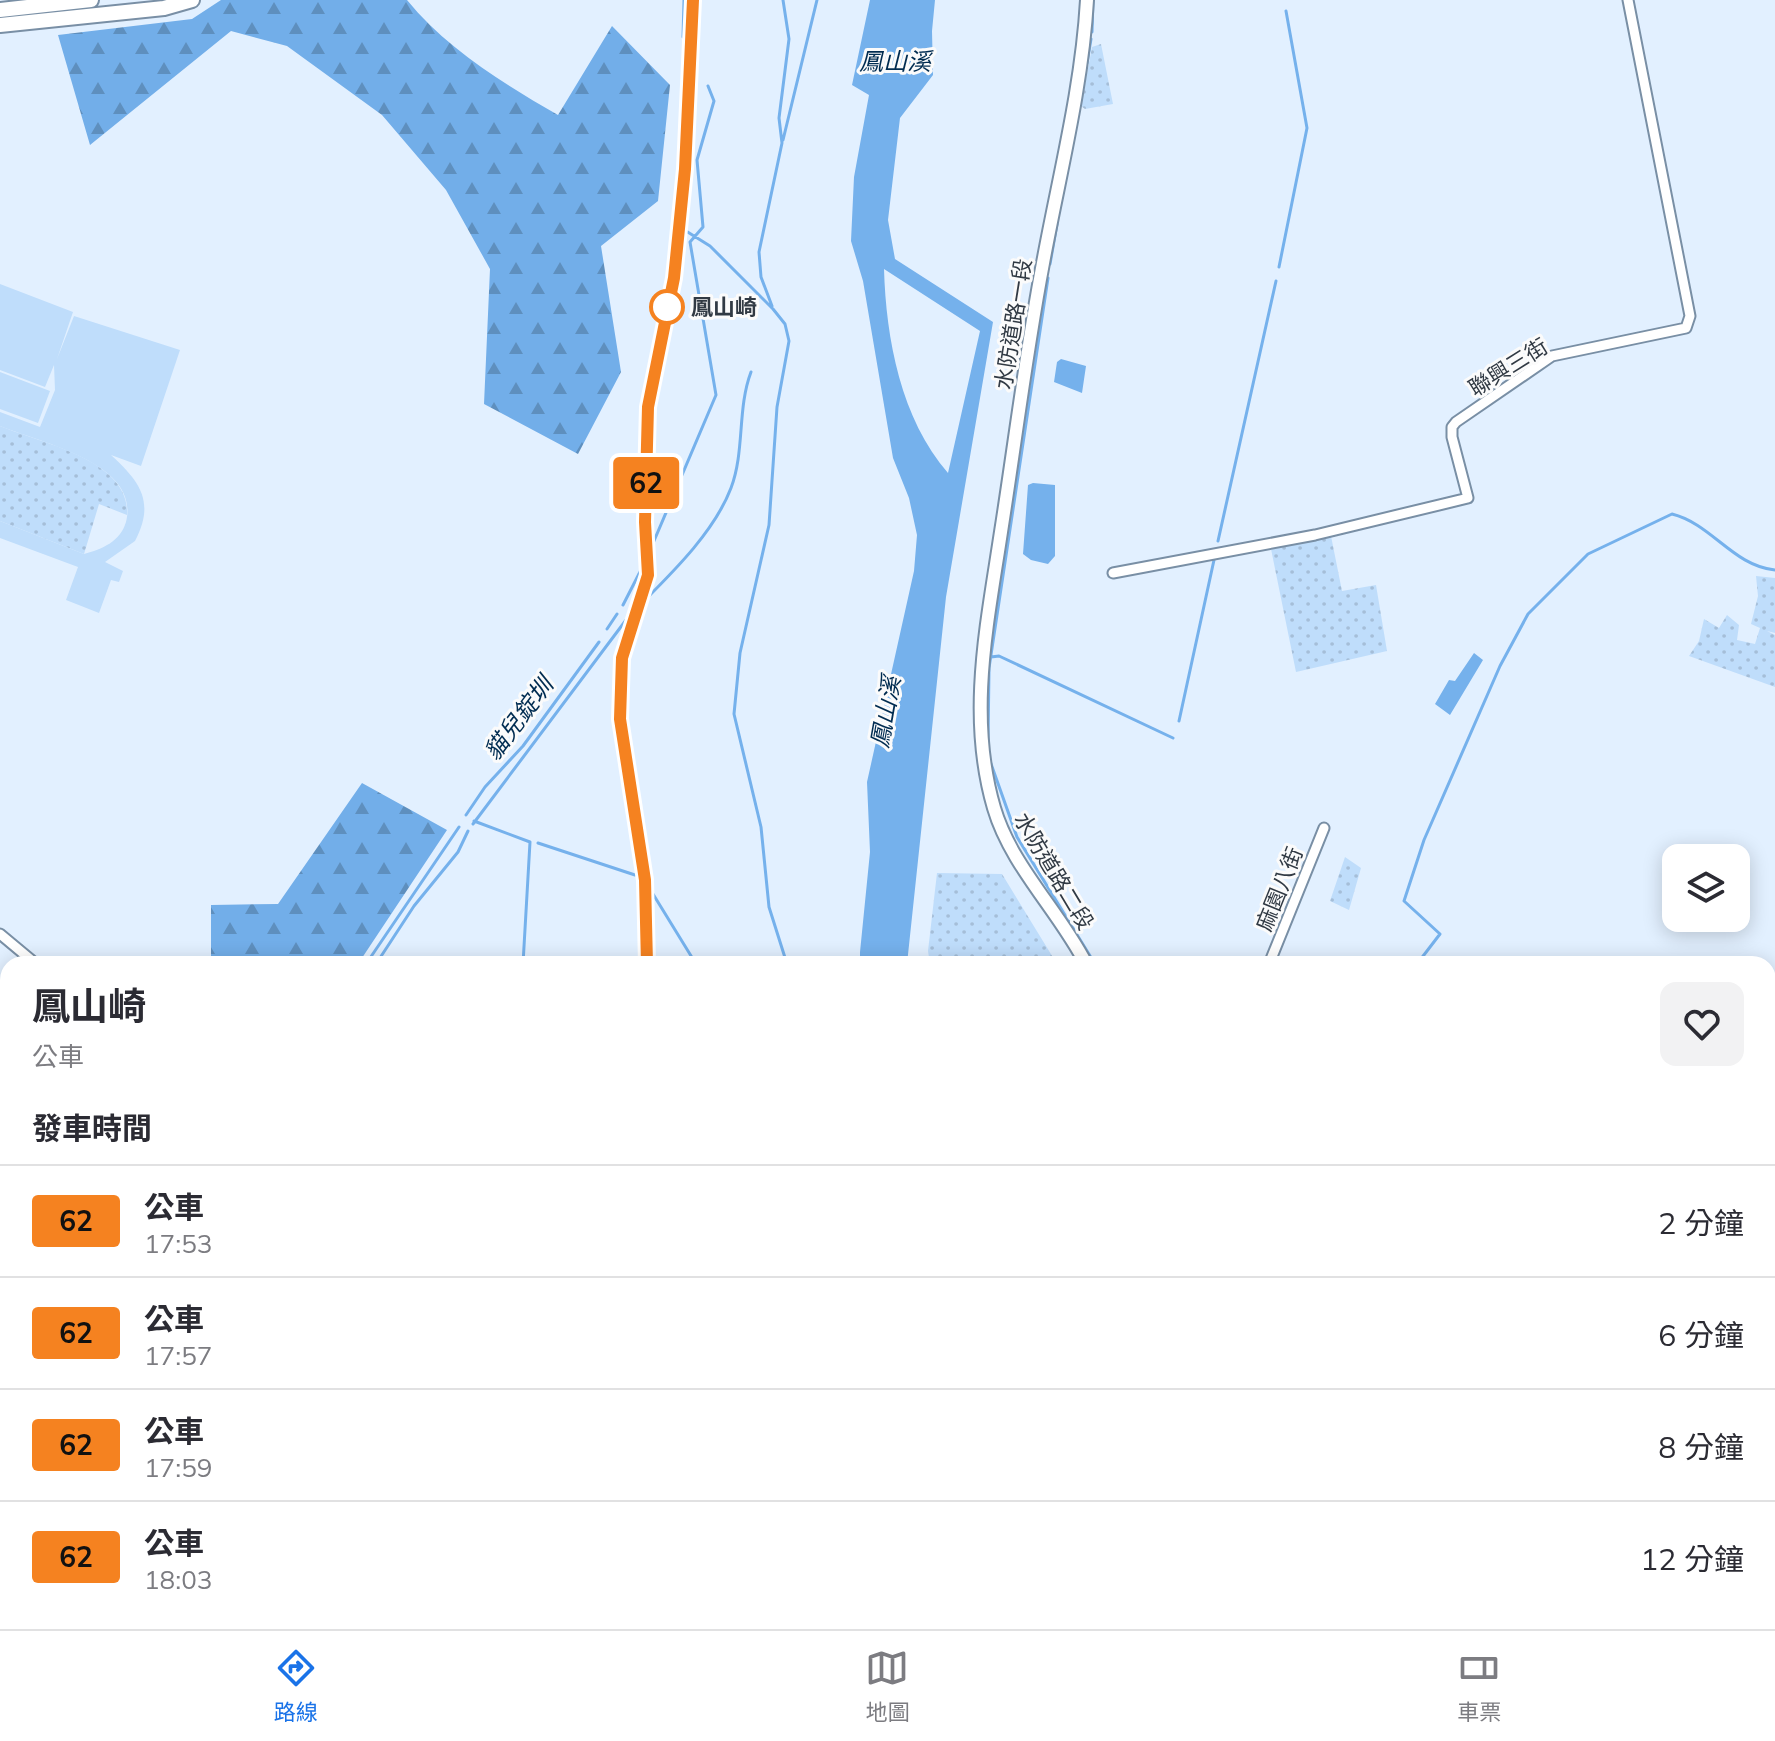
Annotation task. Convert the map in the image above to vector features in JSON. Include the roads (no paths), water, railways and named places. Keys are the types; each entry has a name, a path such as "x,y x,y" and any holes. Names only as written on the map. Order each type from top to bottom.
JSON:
{"main road":[{"path":"0,10 91,0"},
{"path":"0,25 151,10 192,0"}],"street":[{"path":"647,956 645,880 620,719 622,658 648,575 648,407 674,278 686,156 693,0"},
{"name":"水防道路一段","path":"983,655 1042,267 1085,40 1087,0"},
{"name":"聯興三街","path":"1113,573 1315,535 1468,498 1452,437 1452,427 1456,422 1552,356 1686,328 1690,316 1628,0"},
{"name":"水防道路二段","path":"983,655 978,723 984,772 995,812 1013,852 1081,956"},
{"name":"麻園八街","path":"1272,956 1324,828"},
{"path":"0,934 26,956"}],"water":[{"name":"鳳山溪","path":"870,0 935,0 933,75 900,118 888,220 895,259 993,322 946,597 908,956 860,956 870,852 867,782 914,571 917,535 909,498 893,458 863,281 851,241 854,177 869,95 852,85","holes":["884,269 980,331 948,473 918,428 899,377 888,323"]},
{"path":"1061,359 1086,366 1082,393 1054,382 1057,362"},
{"path":"1028,485 1055,485 1055,556 1048,564 1031,560 1023,554"},
{"path":"1474,653 1483,660 1450,715 1435,704 1449,680 1455,681"}],"waterway":[{"path":"683,37 684,0"},
{"path":"772,306 761,277 759,252 782,143 779,118 789,39 783,0"},
{"path":"783,140 817,0"},
{"path":"1092,32 1093,0"},
{"path":"1279,267 1307,128 1286,11"},
{"path":"1087,63 1091,39"},
{"name":"貓兒錠圳","path":"651,548 716,395 690,242 703,227 697,160 714,101 708,86"},
{"path":"1050,264 1057,224"},
{"path":"686,231 710,246 773,309 785,324 789,341 777,407 769,525 740,653 734,714 761,827 769,907 784,956"},
{"path":"988,742 989,668 1048,278"},
{"path":"1218,541 1276,281"},
{"path":"645,600 694,548 724,504 735,474 744,401 751,372"},
{"path":"1423,956 1440,934 1404,901 1424,840 1500,666 1528,614 1588,554 1672,514 1699,526 1747,561 1775,570"},
{"path":"1179,721 1214,560"},
{"name":"貓兒錠圳","path":"623,605 643,566"},
{"name":"貓兒錠圳","path":"607,629 617,614"},
{"path":"473,824 626,620"},
{"name":"貓兒錠圳","path":"466,815 485,787 523,746 599,642"},
{"path":"991,657 999,656 1173,738"},
{"path":"990,761 1017,837 1090,956"},
{"path":"474,821 530,842 523,956"},
{"name":"貓兒錠圳","path":"371,956 459,827"},
{"path":"381,956 414,906 458,852 468,831"},
{"path":"538,843 635,875"},
{"path":"653,894 691,956"}],"place":[{"name":"鳳山崎","path":"667,307"}]}
